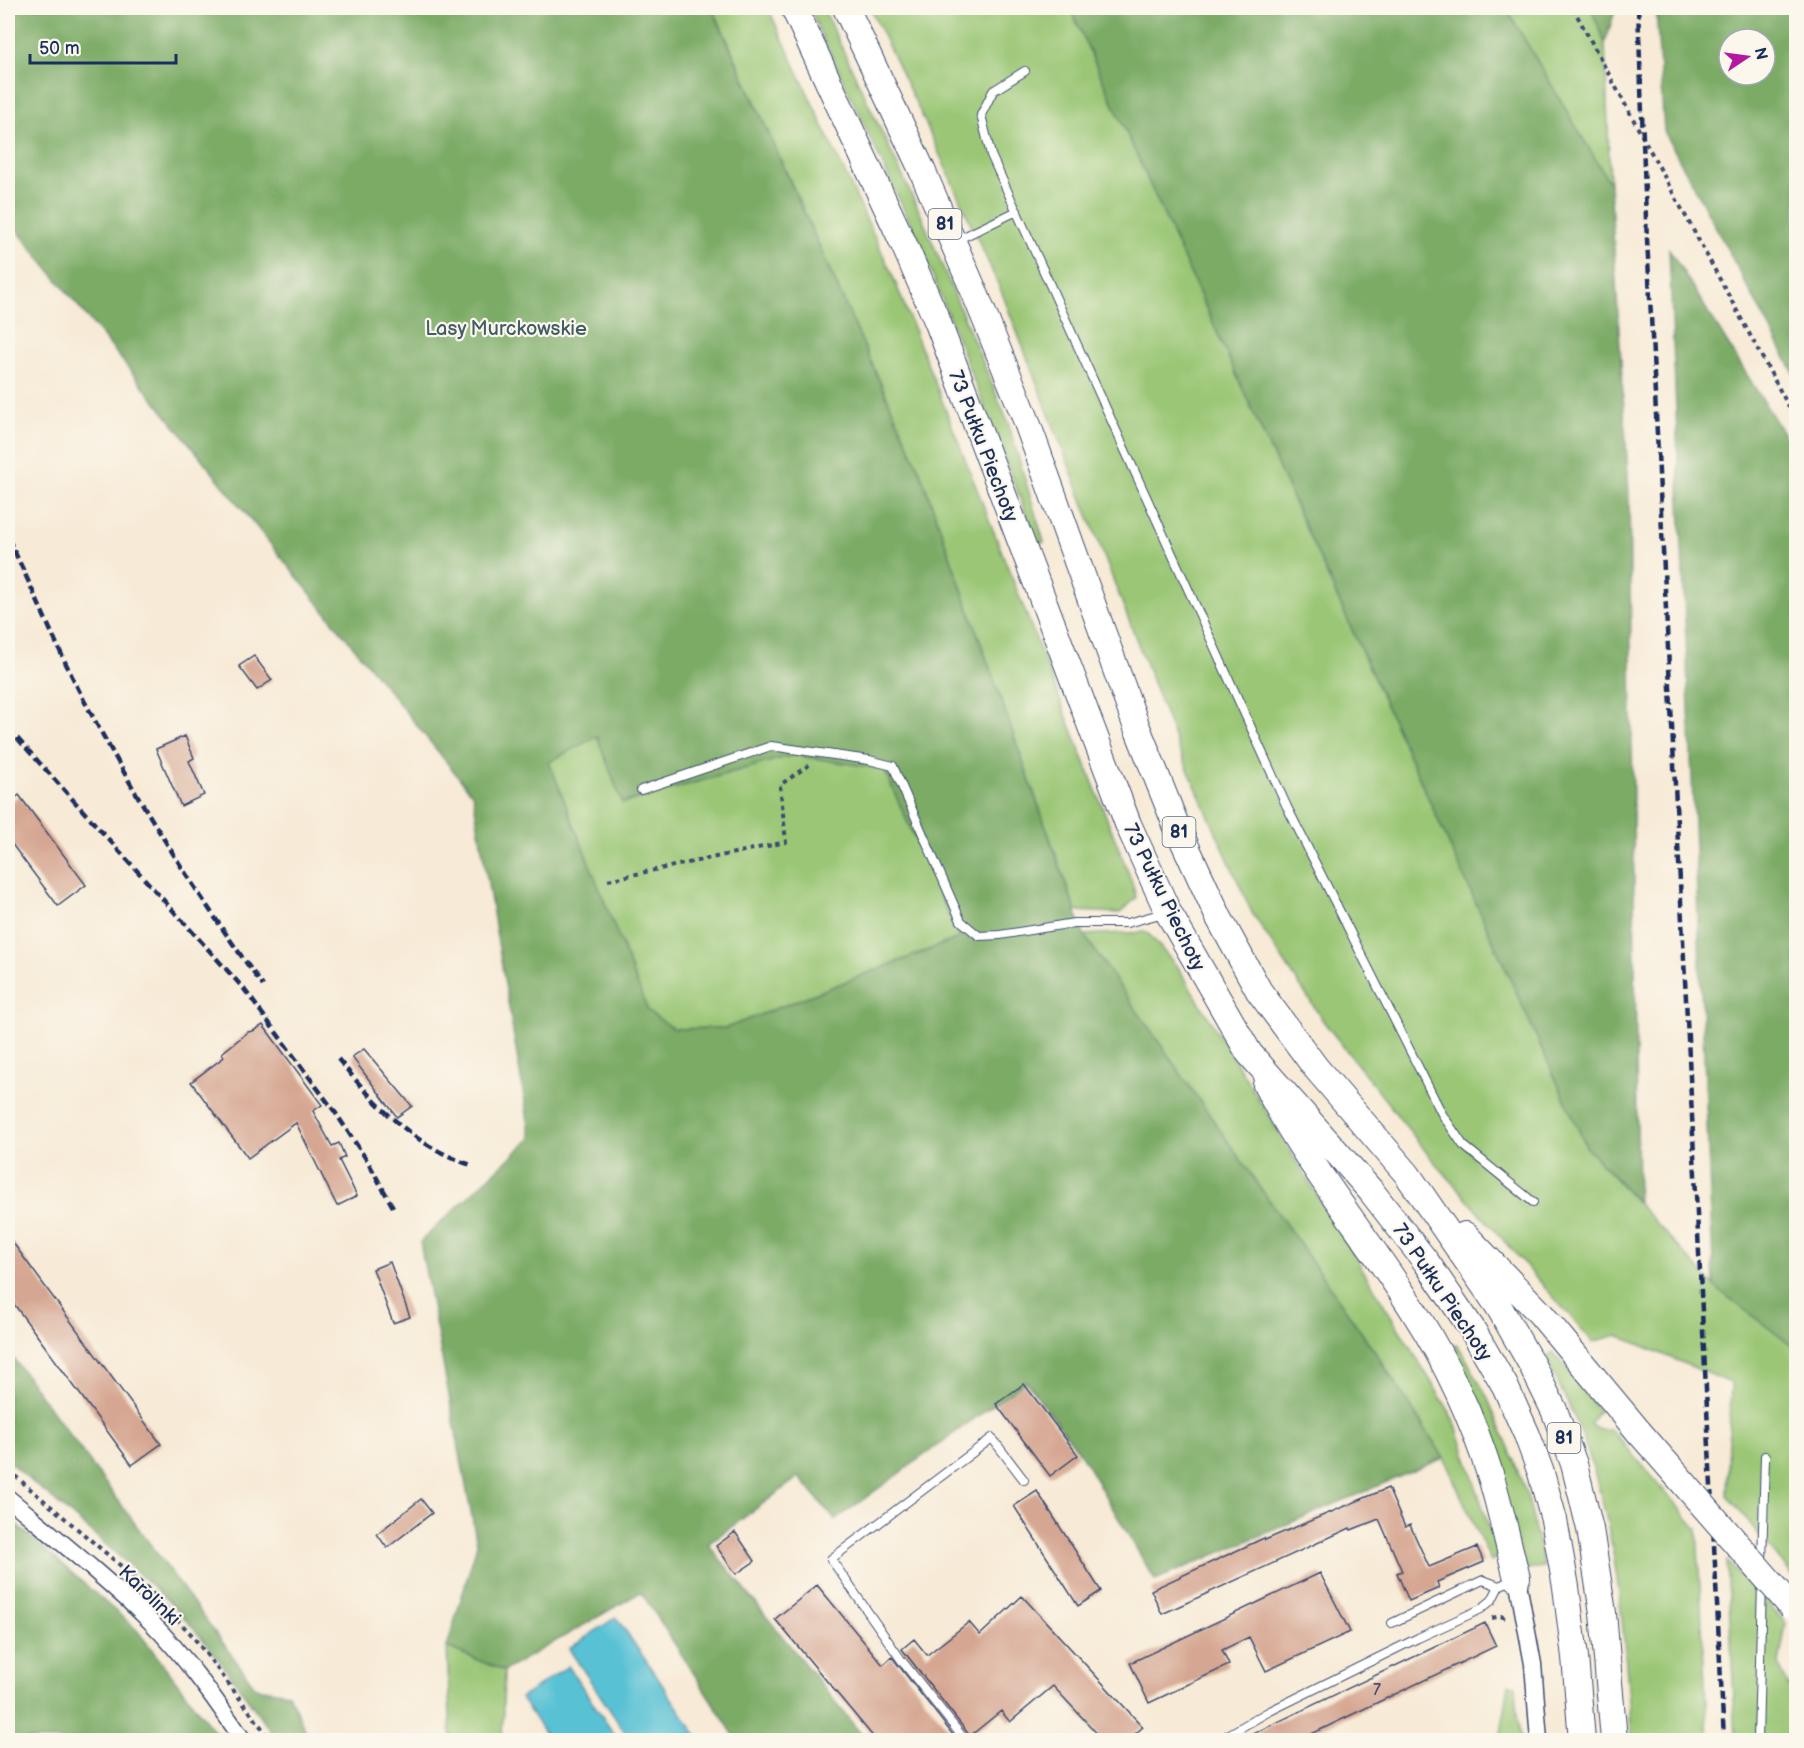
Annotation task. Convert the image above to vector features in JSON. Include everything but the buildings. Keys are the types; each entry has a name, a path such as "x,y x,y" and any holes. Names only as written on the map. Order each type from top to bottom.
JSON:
{"main road":[{"name":"73 Pułku Piechoty","path":"794,8 938,323 1124,813 1168,912 1250,1053 1371,1191 1427,1263 1473,1329 1505,1386 1538,1463 1554,1520 1569,1610 1582,1740"},
{"name":"73 Pułku Piechoty","path":"846,8 922,170 1025,417 1149,759 1176,825 1219,918 1259,990 1316,1068 1407,1174 1499,1307 1550,1401 1570,1453 1590,1529 1604,1613 1614,1740"},
{"path":"1250,1053 1284,1120 1416,1314 1449,1374 1490,1476 1508,1582"},
{"path":"1407,1174 1540,1314 1639,1432 1794,1609"}],"street":[{"name":"Karolinki","path":"8,1498 151,1622 191,1669 243,1740"},
{"path":"1508,1582 1533,1664 1539,1740"}],"lane":[{"path":"1024,71 993,91 981,115 991,155 1287,807 1442,1114 1463,1145 1533,1202"},
{"path":"953,242 1017,211"},
{"path":"641,790 771,746 869,760 893,766 961,921 979,936 1000,935 1074,923 1127,923 1168,912"},
{"path":"965,1740 902,1661 831,1559 992,1438 1024,1480"},
{"path":"1758,1740 1765,1456"},
{"path":"1392,1623 1483,1580 1508,1582"},
{"path":"1219,1740 1268,1712 1481,1609 1508,1582"}],"path":[{"path":"1573,8 1797,420"},
{"path":"608,880 786,842 780,785 824,754"},
{"path":"1481,1609 1488,1619 1501,1616 1509,1621"}],"green space":[{"name":"Lasy Murckowskie","path":"8,8 712,8 920,471 1084,935 1375,1352 1444,1458 1155,1580 1080,1453 1026,1381 835,1520 799,1477 708,1544 866,1740 737,1740 641,1592 504,1671 447,1647 477,1544 420,1242 531,1138 473,795 8,219","holes":["597,736 622,803 793,755 884,769 959,938 726,1028 674,1029 648,1011 549,762"]},
{"path":"713,8 768,8 892,274 1132,882 1136,898 1120,913 1076,911 920,471"},
{"path":"809,8 823,8 921,215 1007,420 1044,542 1038,544 921,246"},
{"path":"870,8 1070,8 1587,1148 1714,1286 1796,1349 1796,1580 1727,1495 1731,1383 1617,1335 1593,1342 1431,1158 1324,1022 1252,913 1178,747 1002,293 924,120"},
{"path":"1070,8 1506,8 1610,184 1629,492 1638,1202 1587,1148"},
{"path":"1506,8 1591,8 1605,43 1610,184"},
{"path":"1591,8 1623,8 1614,14 1605,43"},
{"path":"1656,8 1796,8 1796,377 1664,131"},
{"path":"1669,249 1796,454 1796,1349 1714,1286"},
{"path":"597,736 623,803 793,755 884,769 959,938 726,1028 674,1029 648,1012 549,762"},
{"path":"1147,932 1179,969 1454,1419 1498,1555 1491,1562 1444,1458 1375,1352 1084,935"},
{"path":"1456,1345 1463,1353 1487,1397 1510,1450 1528,1499 1544,1567 1526,1569 1448,1350"},
{"path":"8,1351 256,1688 288,1693 310,1740 277,1740 213,1652 170,1603 111,1548 8,1461"},
{"path":"1553,1352 1599,1411 1590,1423 1600,1430 1612,1430 1697,1529 1708,1740 1632,1740 1618,1589 1606,1515 1580,1431 1546,1358"},
{"path":"8,1517 137,1630 221,1740 8,1740"},
{"path":"1727,1561 1786,1623 1779,1664 1788,1687 1796,1677 1796,1740 1736,1740"},
{"path":"447,1647 504,1671 502,1740 451,1740"},
{"path":"1509,1684 1516,1686 1520,1740 1500,1740"}],"water":[{"path":"616,1617 700,1740 630,1740 569,1649"},
{"path":"568,1666 618,1740 549,1740 521,1698"}],"railway":[{"path":"1638,8 1646,219 1724,1740"},
{"path":"8,538 66,664 107,742 148,814 192,884 263,986"},
{"path":"8,728 244,989 335,1112 368,1162 393,1207"},
{"path":"338,1059 367,1093 413,1135 450,1157 471,1165"}]}
